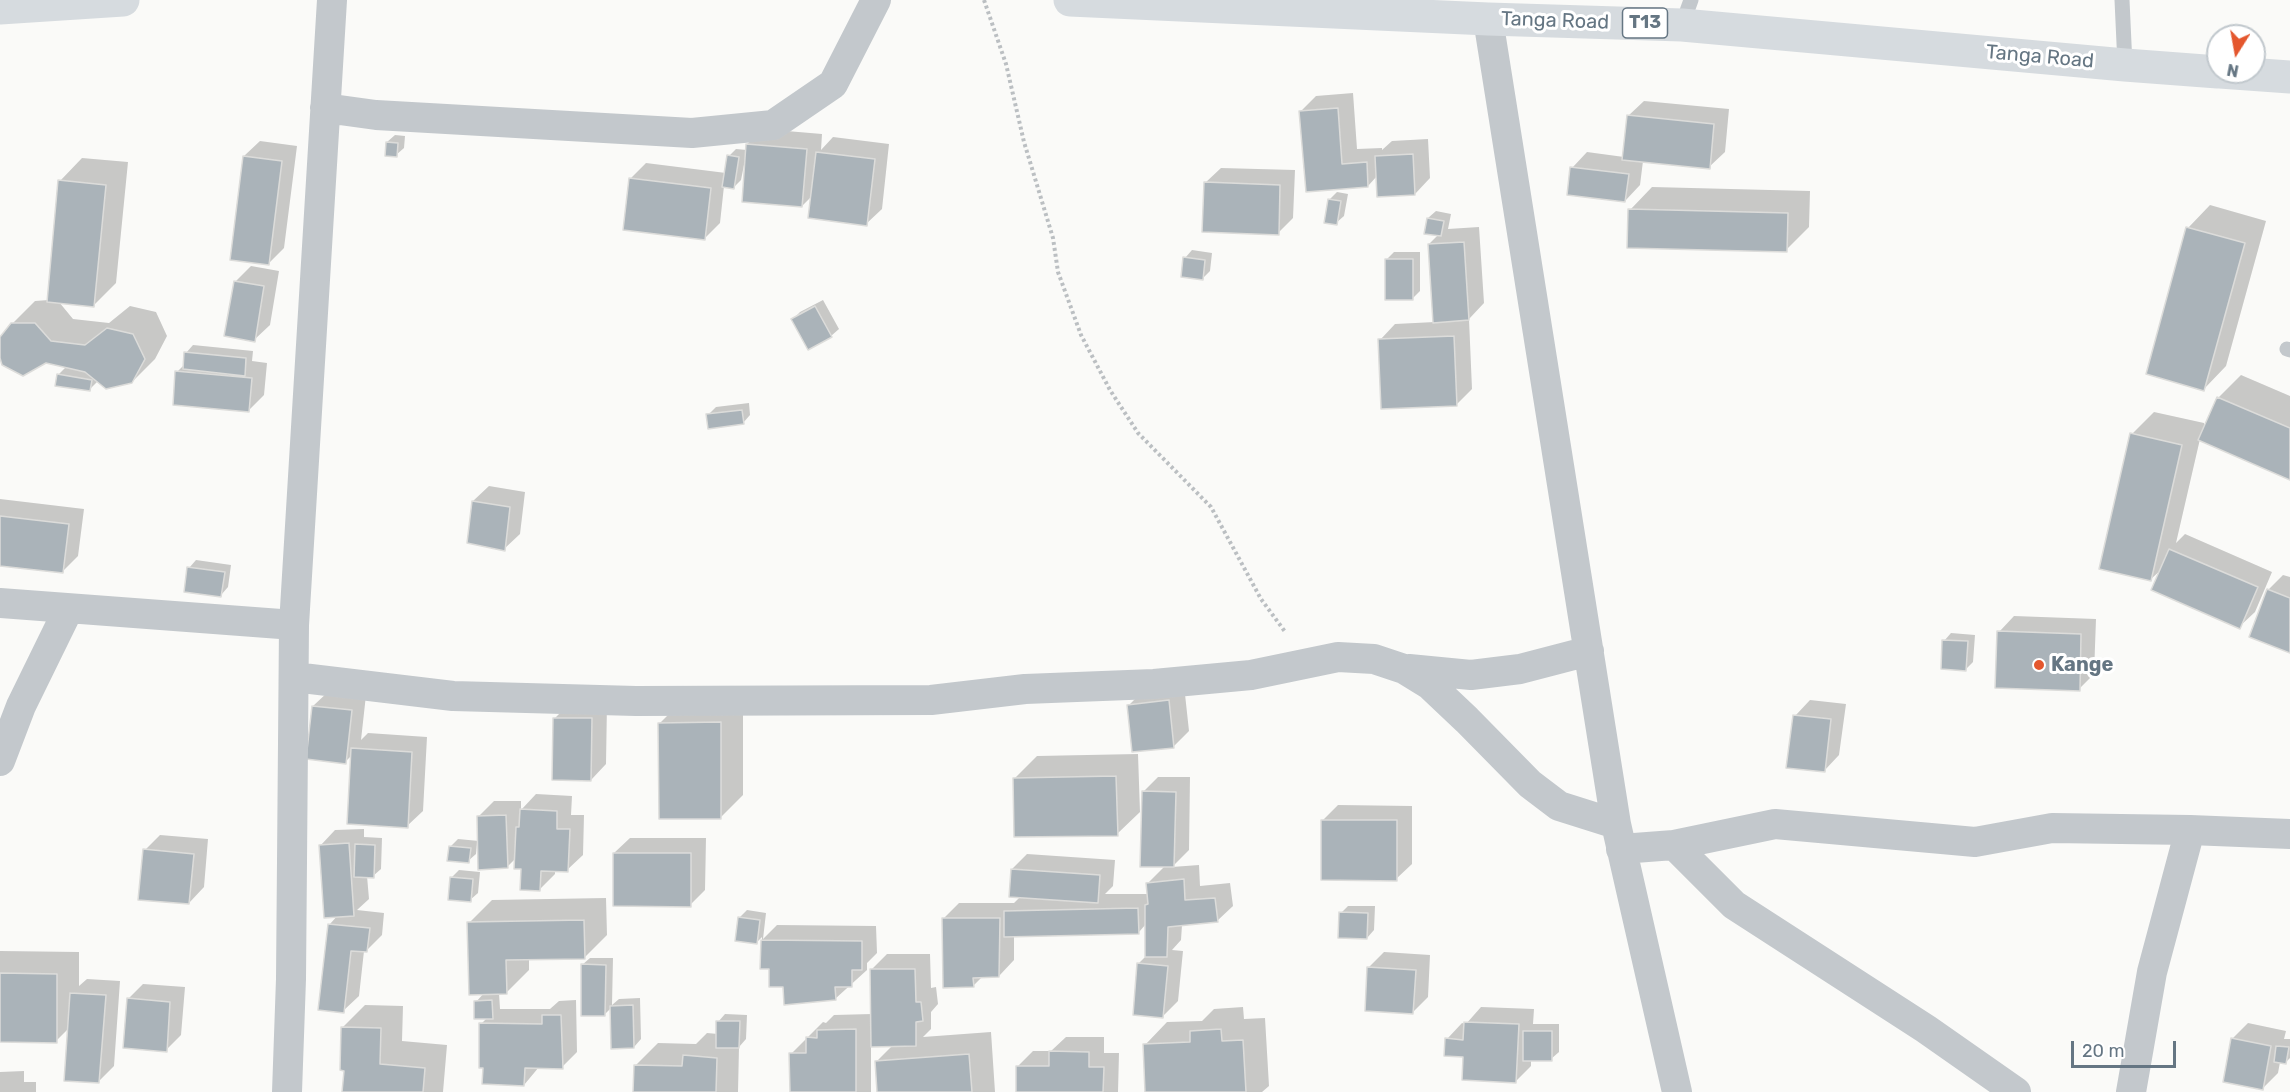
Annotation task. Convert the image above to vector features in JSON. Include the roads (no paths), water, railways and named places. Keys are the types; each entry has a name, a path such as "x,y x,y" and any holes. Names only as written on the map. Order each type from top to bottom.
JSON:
{"highway":[{"path":"0,8 120,0"},
{"name":"Tanga Road","path":"1070,0 1488,19 1687,12 2125,65 2206,71"},
{"name":"Tanga Road","path":"2266,75 2290,77"}],"street":[{"path":"287,1092 291,979 294,625 332,0"},
{"path":"325,108 376,115 692,133 773,125 833,84 876,0"},
{"path":"1488,19 1618,836 1677,1092"},
{"path":"0,603 68,610 294,625"},
{"path":"0,761 21,706 68,610"},
{"path":"1404,669 1471,675 1520,669 1589,651"},
{"path":"294,677 453,696 636,701 932,700 1025,689 1154,684 1251,675 1338,657 1374,659 1404,669 1430,685 1530,784 1559,806 1618,836 1674,845 1775,824 1974,842 2052,828 2290,834"},
{"path":"2131,1092 2152,972 2190,830"},
{"path":"1674,845 1734,905 1926,1029 2016,1092"}],"lane":[{"path":"2122,0 2125,65"}],"place":[{"name":"Kange","path":"2039,665"}]}
